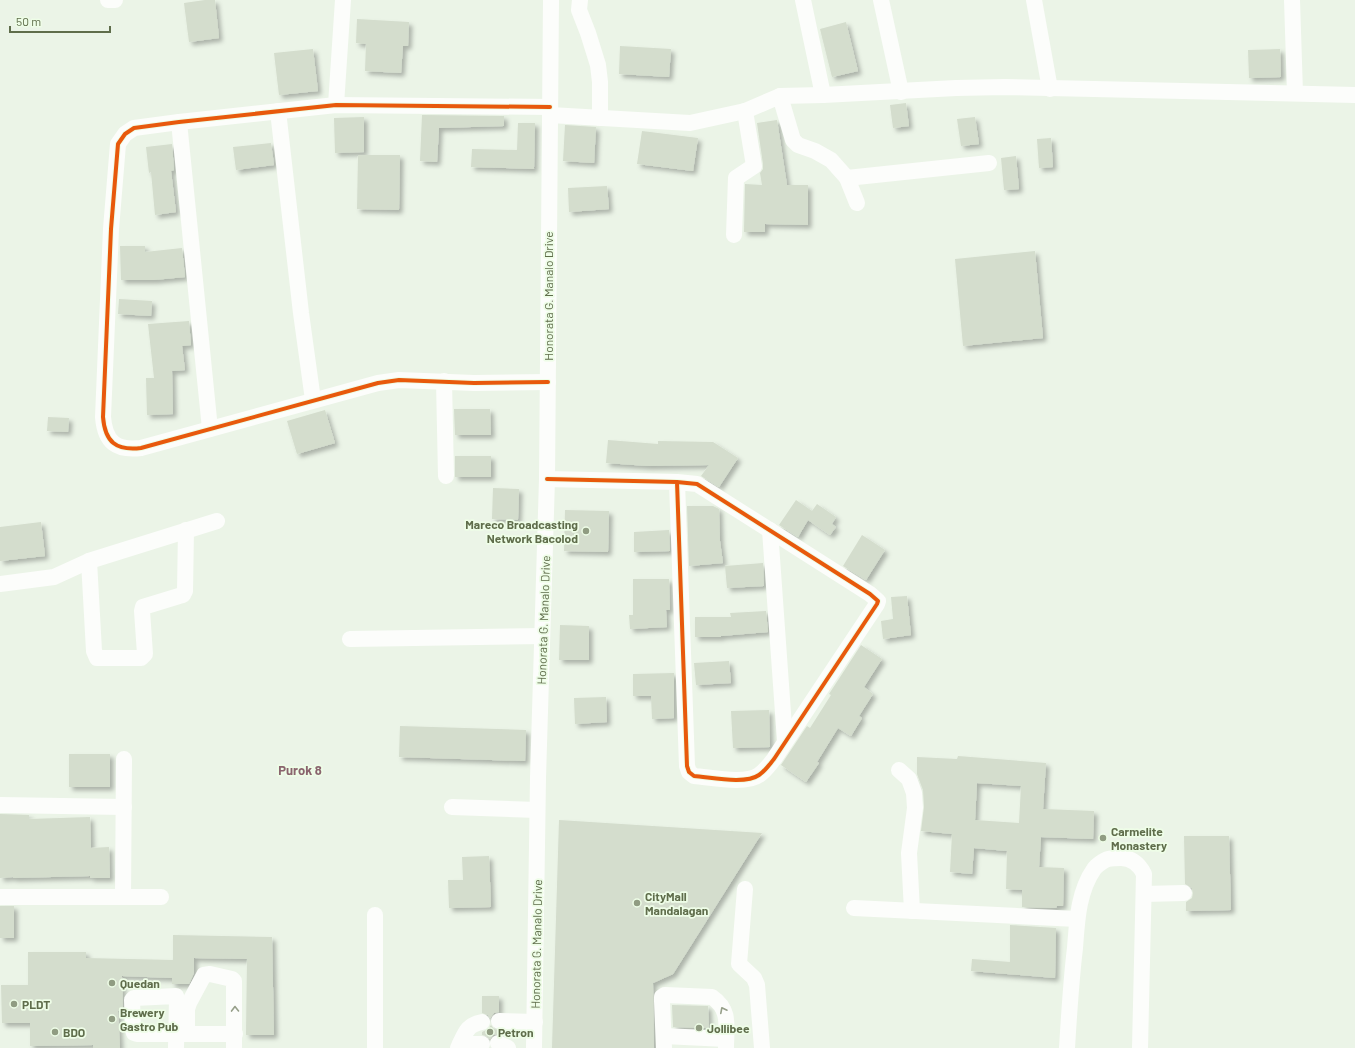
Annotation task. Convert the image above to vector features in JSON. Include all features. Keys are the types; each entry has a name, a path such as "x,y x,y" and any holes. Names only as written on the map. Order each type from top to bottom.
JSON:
{"street":[{"path":"108,0 115,0"},
{"path":"336,105 344,0"},
{"name":"Honorata G. Manalo Drive","path":"534,1048 537,810 547,479 551,0"},
{"path":"580,0 579,10 588,32 598,65 600,82 600,118"},
{"path":"803,0 823,95"},
{"path":"881,0 901,92"},
{"path":"1034,0 1050,89"},
{"path":"1292,0 1295,93"},
{"path":"548,382 474,384 444,381 378,382 140,448 130,450 115,444 108,439 104,429 103,417 111,229 118,144 125,134 134,128 336,105 550,111 600,118 690,123 745,111 780,96 901,92 956,88 1005,87 1355,95"},
{"path":"780,96 794,143 831,160 847,178 857,203"},
{"path":"278,111 301,313 313,400"},
{"path":"734,234 736,178 754,166 745,111"},
{"path":"179,122 210,429"},
{"path":"847,178 988,164"},
{"path":"444,381 446,476"},
{"path":"547,479 677,482 697,484 876,598 878,601 774,759 759,775 752,779 694,776 687,766 677,482"},
{"path":"0,584 54,577 89,560 217,521"},
{"path":"89,560 94,651 96,656 100,658 141,658 145,654 142,609 148,605 183,595 185,591 186,530"},
{"path":"770,530 785,741"},
{"path":"350,639 542,636"},
{"path":"123,897 124,758"},
{"path":"900,770 909,779 914,793 915,808 909,853 912,911"},
{"path":"0,805 124,807"},
{"path":"452,807 537,810"},
{"path":"1067,1048 1079,906 1085,886 1094,868 1108,859 1125,858 1136,862 1144,874 1140,1048"},
{"path":"745,889 738,964 754,978 757,985 762,1048"},
{"path":"1144,894 1184,893"},
{"path":"0,897 161,897"},
{"path":"854,908 1078,919"},
{"path":"375,915 375,1048"},
{"path":"210,974 232,979 234,982 234,1041 182,1041 189,1003 204,975 210,974"},
{"path":"663,995 712,997 717,1000 727,1019 726,1044 664,1042 663,995"},
{"path":"499,1021 535,1022"},
{"path":"459,1046 468,1028 473,1024 482,1022"},
{"path":"459,1046 482,1044"}],"building":[{"path":"215,0 219,38 189,42 184,3"},
{"path":"357,19 409,22 408,46 403,46 401,73 365,71 366,44 356,43"},
{"path":"846,22 858,71 832,77 820,29"},
{"path":"620,46 671,49 669,77 619,74"},
{"path":"313,49 318,91 279,95 274,53"},
{"path":"1280,49 1281,77 1249,78 1248,50"},
{"path":"906,103 909,126 893,128 890,105"},
{"path":"422,115 504,116 504,126 439,128 437,162 420,161"},
{"path":"364,117 364,152 335,153 334,118"},
{"path":"975,117 979,144 961,146 957,119"},
{"path":"777,120 787,185 808,185 808,225 765,224 765,232 744,232 745,184 762,185 760,173 763,169 763,164 757,123"},
{"path":"518,123 535,123 534,169 471,167 472,149 517,150"},
{"path":"565,125 596,127 594,163 563,161"},
{"path":"642,131 698,138 693,171 637,164"},
{"path":"1051,138 1053,167 1039,168 1037,139"},
{"path":"271,143 274,165 236,170 233,147"},
{"path":"172,144 174,170 171,171 176,212 155,215 151,172 149,173 146,147"},
{"path":"358,155 400,155 399,210 357,209"},
{"path":"1016,156 1019,189 1004,190 1001,158"},
{"path":"607,186 609,209 569,212 568,188"},
{"path":"120,246 145,246 145,252 182,248 185,277 154,280 121,280"},
{"path":"1035,251 1043,338 963,346 955,259"},
{"path":"119,299 152,301 151,316 118,314"},
{"path":"189,321 191,345 182,346 185,370 172,371 173,414 147,415 146,378 154,378 148,324"},
{"path":"454,409 490,409 491,435 455,435"},
{"path":"325,410 335,443 297,454 287,421"},
{"path":"48,417 69,418 68,432 47,431"},
{"path":"608,440 658,444 658,441 713,442 738,458 719,487 701,476 709,465 648,466 606,463"},
{"path":"455,456 491,456 491,477 455,477"},
{"path":"493,488 519,489 518,520 492,519"},
{"path":"796,500 812,511 817,504 836,517 832,524 836,527 830,535 808,520 798,537 779,525"},
{"path":"687,506 713,506 719,509 720,541 723,563 689,566"},
{"name":"Mareco Broadcasting Network Bacolod","path":"565,510 609,511 608,552 564,551"},
{"path":"41,522 45,556 0,561 0,527"},
{"path":"669,530 670,551 634,552 634,532"},
{"path":"862,535 885,550 866,580 843,566"},
{"path":"763,563 764,586 727,588 725,566"},
{"path":"633,579 669,579 670,610 666,610 667,627 630,629 629,615 633,615"},
{"path":"907,596 911,635 883,639 881,621 893,619 891,597"},
{"path":"766,611 768,632 721,637 695,637 695,617 731,617 730,613"},
{"path":"560,625 589,626 589,660 559,660"},
{"path":"861,645 882,659 864,687 873,694 859,716 862,718 851,736 838,728 817,762 819,763 806,782 781,765 807,726 810,728 831,695 829,694"},
{"path":"729,661 731,683 696,685 694,663"},
{"path":"674,673 674,718 652,719 651,696 633,696 633,674"},
{"path":"606,697 607,722 575,724 574,698"},
{"path":"769,710 770,747 733,748 731,711"},
{"path":"400,726 526,730 525,761 399,757"},
{"path":"69,754 110,754 110,787 69,787"},
{"path":"958,756 1046,763 1043,809 1094,811 1093,839 1041,837 1039,867 1064,868 1063,906 1057,906 1056,908 1022,907 1022,890 1006,889 1007,851 974,848 972,874 950,872 952,834 921,831 924,807 923,790 917,774 917,757 957,759","holes":["977,783 1021,786 1019,823 975,820"]},
{"path":"0,814 29,815 29,819 90,817 91,848 109,847 110,878 90,878 90,876 0,878"},
{"name":"CityMall Mandalagan","path":"559,820 762,833 673,974 653,983 654,1048 552,1048"},
{"path":"1184,836 1229,836 1231,910 1186,911 1186,902 1192,898 1193,893 1192,888 1185,884"},
{"path":"489,856 491,907 449,908 448,880 463,880 462,857"},
{"path":"0,906 14,906 14,938 0,938"},
{"path":"1010,925 1056,928 1055,978 971,971 972,959 1010,962"},
{"path":"173,935 272,937 274,1035 246,1035 247,959 194,958 194,973 189,984 172,984 172,978 122,976 123,1011 118,1011 120,1048 93,1048 93,1045 30,1046 30,1023 2,1023 1,985 28,985 28,952 86,952 86,958 173,960"},
{"path":"482,996 499,996 499,1012 494,1013 490,1018 488,1015 482,1013"},
{"path":"672,1005 708,1006 709,1028 673,1027"},
{"path":"491,1025 494,1029 499,1030 499,1034 493,1035 490,1039 482,1035 482,1032 488,1029"}],"cycle path":[{"path":"548,382 474,383 399,380 378,383 141,448 132,449 119,446 109,439 104,426 103,417 111,229 118,144 125,134 134,128 336,105 550,107"},
{"path":"547,479 677,482 697,484 870,594 878,601 774,759 759,775 745,780 694,776 689,772 687,766 677,482"}],"place":[{"name":"Mareco Broadcasting Network Bacolod","path":"586,531"},
{"name":"Carmelite Monastery","path":"1103,838"},
{"name":"CityMall Mandalagan","path":"637,903"},
{"name":"Quedan","path":"112,983"},
{"name":"PLDT","path":"14,1004"},
{"name":"Brewery Gastro Pub","path":"112,1019"},
{"name":"Jollibee","path":"699,1028"},
{"name":"BDO","path":"55,1032"},
{"name":"Petron","path":"490,1032"}],"district":[{"name":"Purok 8","path":"300,770"}]}
